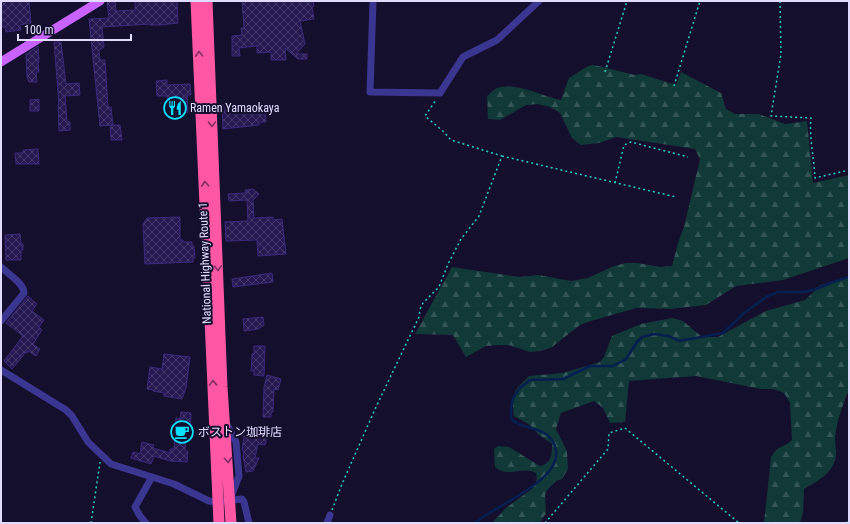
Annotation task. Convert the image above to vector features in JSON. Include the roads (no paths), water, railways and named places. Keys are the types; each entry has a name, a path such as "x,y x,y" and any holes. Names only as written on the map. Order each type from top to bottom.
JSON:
{"highway":[{"name":"National Highway Route 1","path":"196,1 205,70"},
{"name":"National Highway Route 1","path":"207,1 205,70 211,214 219,523"},
{"name":"National Highway Route 1","path":"212,250 231,523"}],"main road":[{"path":"1,62 100,1"}],"street":[{"path":"373,1 370,92 440,93 463,57 497,40 539,1"},
{"path":"1,267 24,289 24,293 1,321"},
{"path":"1,370 66,410 72,416 88,442 111,464 174,484 209,501 218,502 242,499 249,523"},
{"path":"225,422 236,442 239,476 230,501"},
{"path":"146,523 135,507 152,477"},
{"path":"327,523 330,515"}],"waterway":[{"path":"475,523 530,488 544,477 553,465 556,452 551,439 542,432 514,422 511,418 513,398 520,388 530,380 563,379 590,366 613,366 626,359 642,337 654,334 669,336 679,341 723,333 744,313 766,297 778,292 804,292 849,277"}],"place":[{"name":"Ramen Yamaokaya","path":"175,108"},
{"name":"ボストン珈琲店","path":"182,432"}]}
